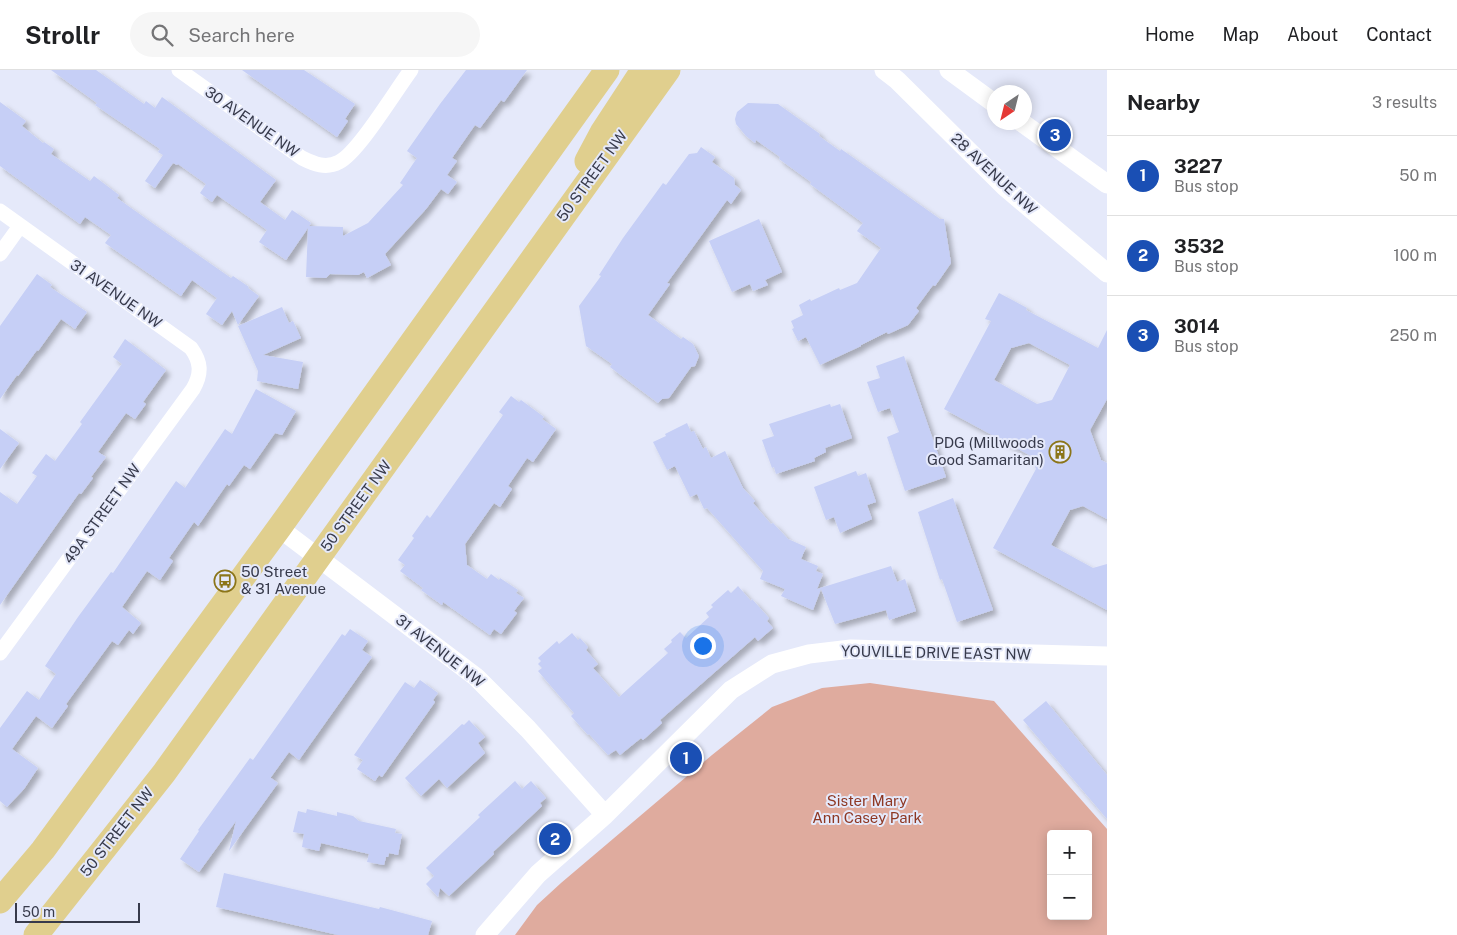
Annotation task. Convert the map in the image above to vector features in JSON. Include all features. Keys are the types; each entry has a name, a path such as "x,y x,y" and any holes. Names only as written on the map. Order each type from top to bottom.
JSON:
{"main road":[{"path":"0,900 43,850 278,528 607,70"},
{"path":"552,233 603,131 643,70"},
{"name":"50 STREET NW","path":"36,935 164,773 668,70"},
{"path":"631,123 677,70"}],"street":[{"name":"30 AVENUE NW","path":"178,70 195,75 302,158 319,165 329,166 338,163 354,149 410,70"},
{"name":"28 AVENUE NW","path":"884,70 897,80 1005,187 1075,248 1107,273"},
{"path":"949,70 987,98"},
{"path":"1032,130 1107,184"},
{"name":"31 AVENUE NW","path":"0,211 191,348 200,364 200,372"},
{"path":"0,254 20,226"},
{"path":"1075,248 1107,263"},
{"name":"49A STREET NW","path":"0,654 193,389 200,372"},
{"name":"31 AVENUE NW","path":"278,528 476,677 528,729 605,815"},
{"name":"YOUVILLE DRIVE EAST NW","path":"485,935 538,874 605,815 731,690 772,664 809,654 850,649 1107,656"}],"green space":[{"name":"Sister Mary Ann Casey Park","path":"870,683 994,701 1107,829 1107,935 515,935 537,905 561,883 712,755 772,707 822,688"}],"building":[{"path":"51,70 96,70 144,104 146,101 155,108 162,97 276,180 260,202 285,220 292,210 311,223 309,226 343,227 343,236 368,223 403,185 400,183 417,158 407,151 466,70 527,70 504,102 501,100 480,128 475,125 452,158 457,161 447,175 457,182 448,194 441,189 426,209 385,254 391,265 367,278 364,272 358,275 330,274 326,278 306,277 308,228 286,260 259,242 267,230 217,195 212,202 200,193 206,184 178,164 173,163 155,188 145,181 163,155 158,152 160,149 95,105 97,103"},
{"path":"242,70 304,70 355,104 345,119 348,121 337,137"},
{"path":"0,102 26,121 22,126 43,143 54,149 51,154 90,181 94,176 119,195 117,198 231,278 233,276 249,287 259,296 238,325 232,311 222,325 206,314 217,298 192,280 181,296 105,243 111,235 85,217 80,224 0,166"},
{"path":"748,103 778,104 840,151 841,149 940,219 944,219 951,263 916,308 919,311 908,325 888,334 887,332 820,365 806,337 798,341 792,329 794,328 791,321 803,315 799,305 839,288 840,290 857,283 881,248 857,231 863,223 810,184 811,182 779,159 780,157 756,140 755,143 746,136 736,124 735,119 737,112"},
{"path":"701,147 715,157 712,162 734,178 735,185 741,190 731,204 727,200 667,283 670,284 648,315 681,339 683,337 693,344 699,356 695,366 691,367 669,398 662,399 658,403 610,367 612,364 586,346 579,306 601,276 599,275 623,238 663,183 666,185 689,154 697,153"},
{"path":"759,219 782,272 765,280 768,285 753,291 750,284 732,292 709,241"},
{"path":"37,274 52,285 50,287 87,312 75,329 61,319 0,399 0,326"},
{"name":"PDG (Millwoods Good Samaritan)","path":"999,293 1027,308 1026,310 1098,348 1107,330 1107,399 1090,430 1101,460 1107,463 1107,519 1083,506 1070,510 1051,545 1093,568 1107,564 1107,610 993,548 1036,469 1031,456 944,409 991,321 985,319","holes":["1029,343 1070,365 1052,400 1037,404 994,380 1011,348"]},
{"path":"282,307 289,323 293,321 301,338 263,355 303,362 298,389 257,381 258,371 238,326"},
{"path":"125,339 166,370 143,402 146,404 135,419 126,413 98,452 106,457 91,477 93,478 81,494 79,493 0,605 0,492 17,504 37,476 32,473 46,454 55,461 82,424 80,422 122,364 113,357"},
{"path":"904,356 946,477 905,491 887,437 899,432 890,408 878,412 867,382 880,378 876,366"},
{"path":"256,389 296,411 282,435 275,433 250,469 244,465 229,486 227,484 198,526 194,522 169,558 173,561 160,580 147,571 122,607 141,623 133,634 129,630 118,645 112,641 66,704 68,706 52,728 36,716 12,749 38,768 24,789 7,807 0,801 0,728 27,691 39,700 56,674 45,666 78,617 111,572 113,573 176,481 185,488 225,429 232,434"},
{"path":"511,396 519,402 521,400 544,417 542,419 556,429 533,462 527,458 508,486 512,489 500,507 494,503 465,544 467,565 487,579 491,574 499,580 500,578 518,590 516,593 524,598 514,611 517,613 501,634 494,629 490,635 443,602 442,605 421,590 423,588 400,571 405,565 398,560 414,538 412,536 427,515 430,518 503,415 499,412"},
{"path":"830,404 831,407 840,404 852,438 825,448 826,452 814,458 815,461 776,474 762,440 774,436 769,424"},
{"path":"687,423 691,432 694,431 703,449 706,447 711,458 725,451 743,488 771,524 773,523 788,539 806,547 801,559 818,566 816,571 823,574 817,589 891,566 897,582 905,579 916,611 889,620 886,610 835,624 821,589 813,610 781,596 785,589 760,579 763,571 707,508 704,509 697,494 690,497 675,466 667,470 653,442"},
{"path":"0,429 19,443 0,469"},
{"path":"856,471 858,476 866,473 876,502 867,505 872,519 840,533 834,517 826,520 814,487"},
{"path":"953,498 993,610 957,622 942,579 940,580 918,512"},
{"path":"738,586 769,618 767,621 773,628 758,641 755,637 660,720 662,723 643,740 641,738 620,755 616,750 608,755 588,735 571,716 574,713 538,671 542,668 538,664 541,661 538,658 557,641 559,644 572,633 578,640 580,638 588,647 586,650 598,664 593,668 619,697 668,653 664,649 672,642 671,640 680,632 686,638 709,617 706,613 713,607 711,605 728,590 731,593"},
{"path":"350,629 368,641 362,650 372,657 299,760 289,752 271,777 278,783 229,851 236,821 199,872 180,859 198,830 250,758 253,760 342,634 345,636"},
{"path":"420,680 438,693 433,700 435,702 382,777 379,775 375,781 357,769 363,760 354,755 405,682 414,688"},
{"path":"1046,701 1107,775 1107,819 1023,720"},
{"path":"469,720 485,737 478,743 485,753 447,788 439,779 421,796 405,778 462,724 464,725"},
{"path":"515,781 522,789 531,781 546,798 540,803 542,806 449,896 440,888 438,897 426,884 434,876 426,868 480,817 478,815"},
{"path":"307,809 337,816 337,812 353,816 359,821 396,829 395,833 402,834 398,855 389,853 384,865 367,862 369,854 321,843 319,851 302,847 304,834 293,832 298,811 306,813"},
{"path":"224,873 379,909 380,907 432,921 428,935 338,935 216,907"}],"place":[{"name":"3014","path":"1055,135"},
{"name":"PDG (Millwoods Good Samaritan)","path":"1060,452"},
{"name":"50 Street & 31 Avenue","path":"225,581"},
{"name":"3227","path":"686,758"},
{"name":"3532","path":"555,839"}]}
